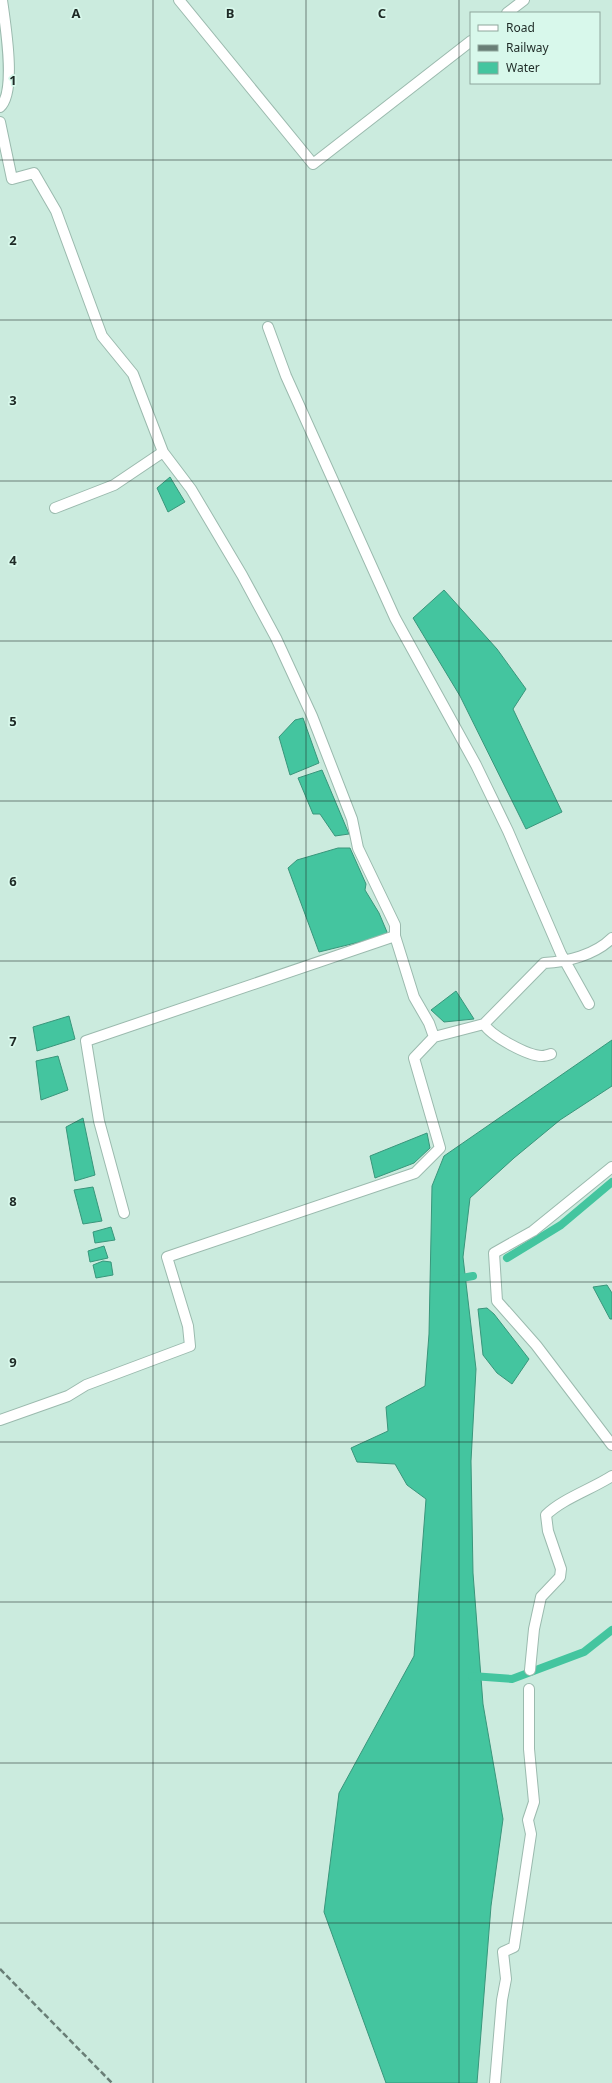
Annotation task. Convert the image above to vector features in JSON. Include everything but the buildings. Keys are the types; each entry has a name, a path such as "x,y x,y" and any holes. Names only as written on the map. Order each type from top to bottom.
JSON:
{"street":[{"path":"0,107 6,102 9,59 2,0"},
{"path":"179,0 313,164 470,42"},
{"path":"508,12 524,0"},
{"path":"0,122 12,179 34,173 56,210 102,336 133,374 163,452 191,489 242,575 276,638 312,716 352,819 358,848 395,925 395,936 414,997 429,1023 434,1037"},
{"path":"268,327 286,376 395,618 476,765 508,831 566,962 589,1004"},
{"path":"56,508 114,485 163,452"},
{"path":"124,1213 99,1121 86,1041 395,936"},
{"path":"0,1420 68,1396 86,1385 190,1346 188,1326 167,1257 415,1173 440,1148 414,1058 434,1037 484,1024 544,964 566,962 604,946 612,938"},
{"path":"484,1024 487,1030 519,1048 542,1056 551,1054"},
{"path":"612,1167 533,1231 494,1253 498,1301 536,1345 612,1446"},
{"path":"530,1670 534,1629 541,1598 560,1577 561,1569 548,1530 546,1515 554,1508 593,1488 612,1476"},
{"path":"495,2083 502,2000 506,1979 503,1952 514,1947 531,1834 528,1820 534,1802 529,1749 529,1689"}],"water":[{"path":"170,477 185,502 168,512 157,488"},
{"path":"444,590 497,649 526,689 513,709 562,812 526,829 460,696 413,618"},
{"path":"303,718 319,763 290,775 279,737 295,720"},
{"path":"322,770 349,834 335,836 320,814 313,814 298,778"},
{"path":"338,848 350,848 366,884 365,890 379,913 387,932 384,936 319,952 288,868 297,860"},
{"path":"456,991 474,1019 444,1022 431,1010"},
{"path":"69,1016 75,1039 37,1051 33,1027"},
{"path":"612,1040 612,1086 560,1120 514,1158 470,1198 463,1257 476,1369 471,1461 473,1573 483,1704 503,1819 491,1906 477,2083 386,2083 324,1912 339,1793 414,1656 426,1499 407,1485 395,1464 357,1462 351,1448 388,1431 386,1407 425,1386 429,1334 432,1186 444,1156"},
{"path":"58,1056 68,1090 41,1100 36,1061"},
{"path":"83,1118 95,1175 75,1181 66,1127"},
{"path":"427,1133 430,1148 414,1163 375,1178 370,1156"},
{"path":"93,1187 102,1221 83,1224 74,1190"},
{"path":"111,1227 115,1240 95,1243 93,1232"},
{"path":"104,1246 108,1258 90,1262 88,1251"},
{"path":"103,1261 111,1262 113,1275 96,1278 93,1265"},
{"path":"607,1285 612,1293 612,1319 610,1319 593,1287"},
{"path":"487,1308 494,1314 529,1359 512,1384 497,1373 483,1355 478,1309"}],"waterway":[{"path":"507,1258 561,1225 612,1182"},
{"path":"456,1279 473,1276"},
{"path":"472,1676 512,1679 584,1652 612,1630"}],"railway":[{"path":"0,1969 112,2083"}]}
